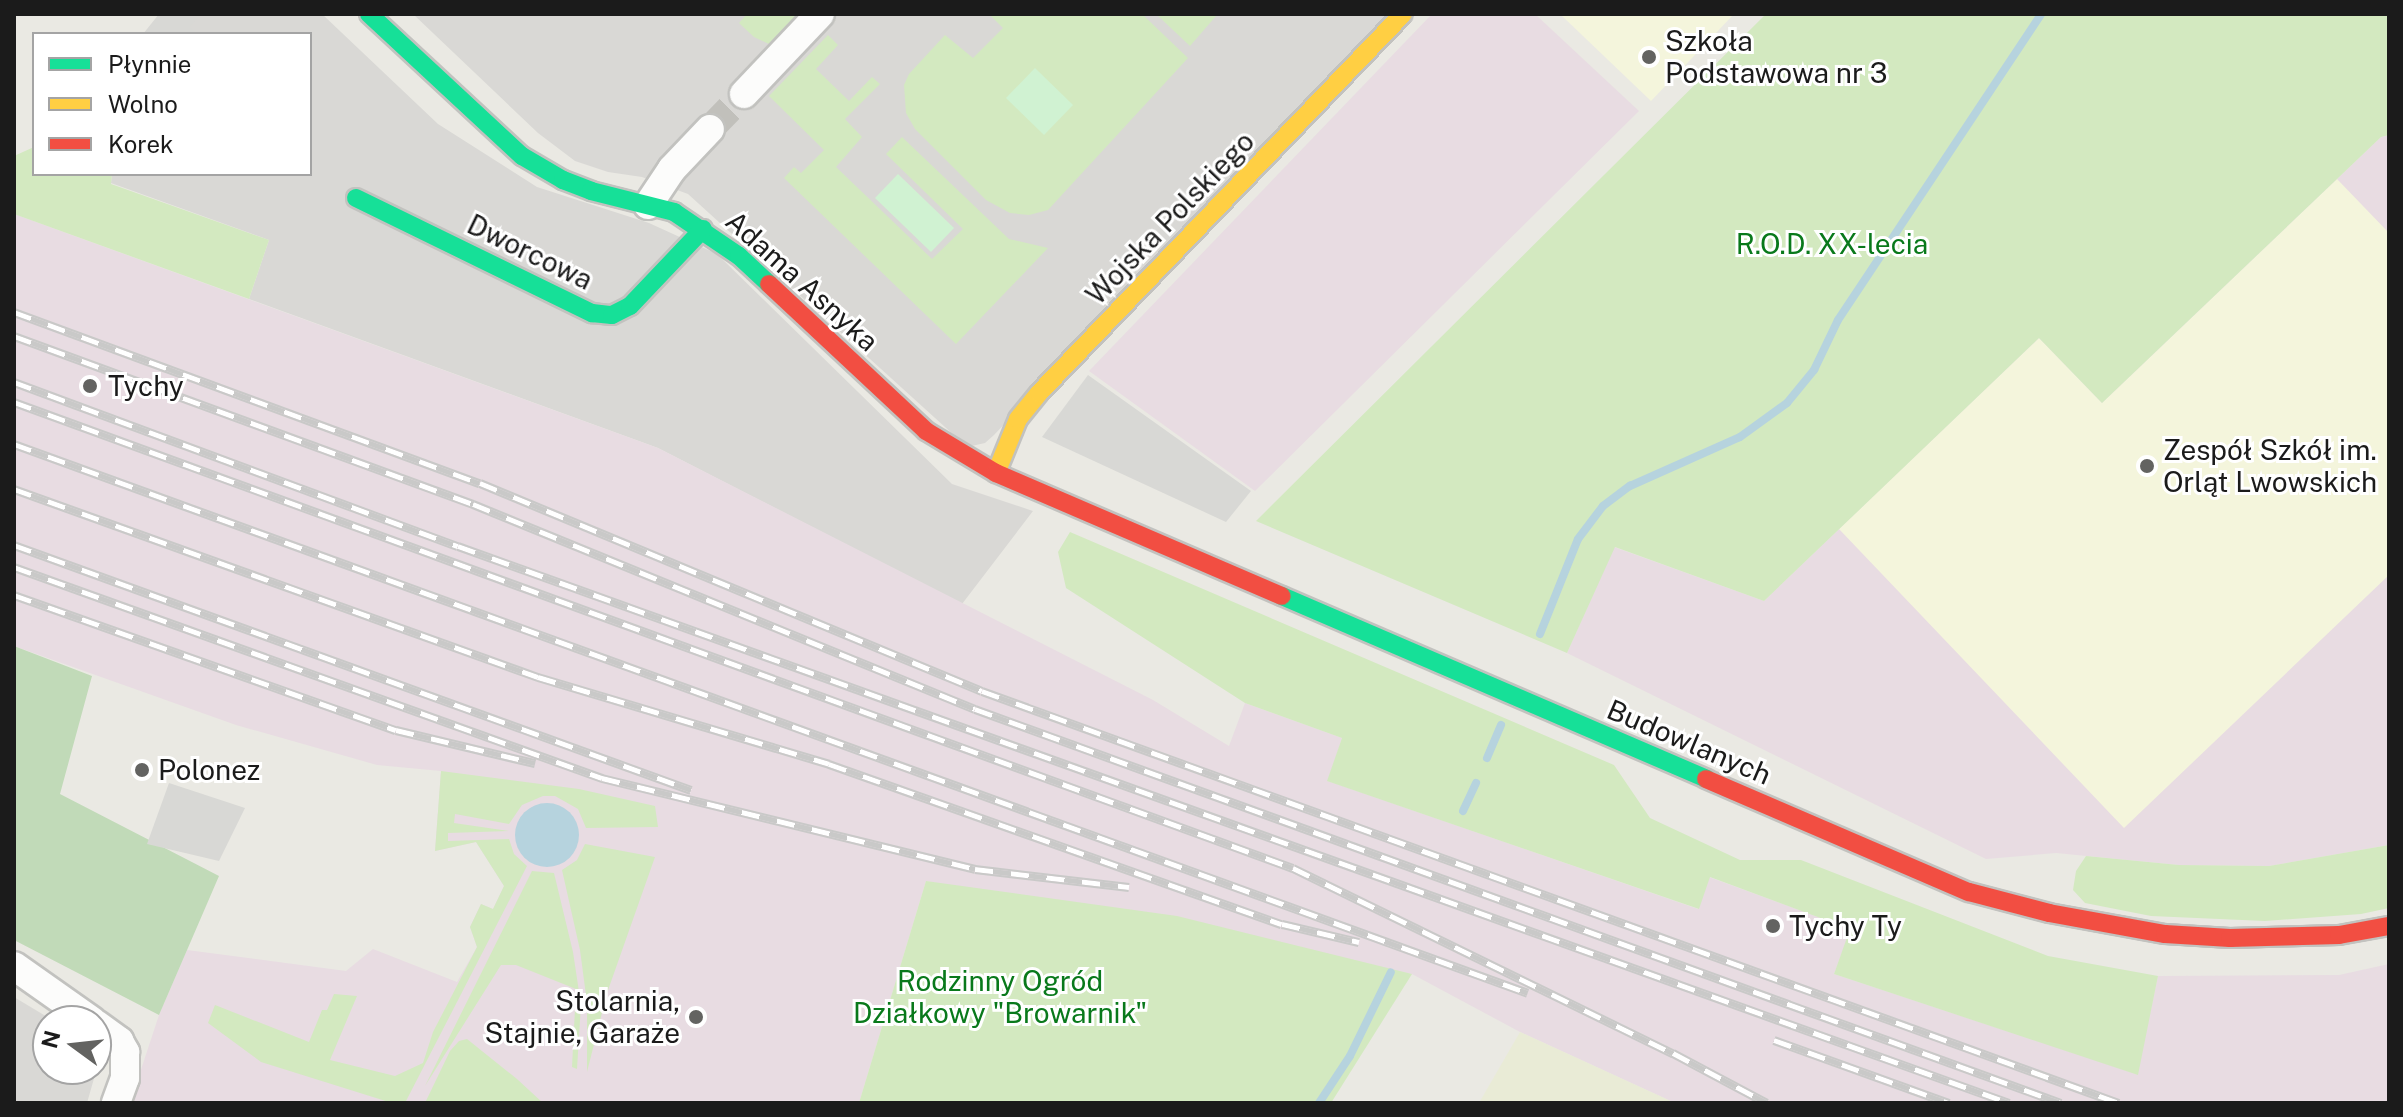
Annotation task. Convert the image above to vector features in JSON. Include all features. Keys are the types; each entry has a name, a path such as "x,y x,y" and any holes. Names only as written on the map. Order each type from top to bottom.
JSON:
{"street":[{"name":"Adama Asnyka","path":"369,14 489,128 541,170 591,191 674,212 703,229 739,256 926,431 996,473"},
{"path":"744,94 820,14"},
{"name":"Wojska Polskiego","path":"996,473 1018,419 1039,393 1403,14"},
{"path":"648,205 672,169 710,129"},
{"name":"Dworcowa","path":"356,198 592,313 612,315 630,306 703,229"},
{"name":"Budowlanych","path":"996,473 1969,892 2074,918 2165,934 2230,938 2339,935 2389,926"},
{"path":"14,966 70,1005"},
{"path":"112,1036 125,1052 120,1090"}],"shaded area":[{"path":"159,14 201,14 190,27 195,32 145,32"},
{"path":"167,14 322,14 438,124 537,187 649,223 717,254 952,484 1033,511 962,604 658,448 249,299 269,240 111,183 112,176 312,176 312,32 150,32"},
{"path":"413,14 1395,14 994,435 985,443 967,447 688,194 642,177 608,172 575,161 538,133"},
{"path":"1432,14 1535,14 1639,111 1255,491 1089,371"},
{"name":"Szkoła Podstawowa nr 3","path":"1560,14 1734,14 1651,101"},
{"path":"1035,68 1073,105 1044,135 1006,98"},
{"path":"2389,135 2389,845 2269,866 2179,865 2056,853 1986,859 1567,653 1614,547 1764,601 2039,338 2102,403 2381,137"},
{"path":"898,174 954,228 931,252 875,198"},
{"name":"Zespół Szkół im. Orląt Lwowskich","path":"2337,179 2389,233 2389,575 2124,828 1839,529 2039,338 2102,403"},
{"path":"14,214 658,448 1153,700 1229,746 1245,703 1342,738 1328,781 1698,909 1709,877 1851,929 1834,974 2137,1074 2158,976 2339,975 2389,964 2389,1103 1675,1103 1520,1032 1412,974 926,881 859,1103 130,1103 159,1015 187,950 346,971 373,949 457,982 477,947 470,927 481,904 493,909 504,886 476,842 435,851 441,771 377,765 236,725 14,646"},
{"path":"1088,375 1251,491 1226,522 1042,437"},
{"path":"14,646 92,676 60,794 219,876 159,1015 14,940"},
{"path":"169,783 245,808 219,861 147,844"},
{"path":"14,997 32,1008 32,1085 92,1085 87,1103 14,1103"},
{"path":"1520,1032 1675,1103 1479,1103"}],"green space":[{"path":"747,14 806,14 777,42 769,44 754,37 739,23"},
{"path":"989,14 1142,14 1188,58 1048,210 1029,215 1010,213 986,200 915,129 906,113 904,85 909,74 945,35 973,58 1003,28"},
{"path":"1156,14 1214,14 1216,16 1190,46"},
{"name":"R.O.D. XX-lecia","path":"1766,14 2389,14 2389,135 2381,137 2102,403 2039,338 1764,601 1615,547 1567,653 1256,521"},
{"path":"828,35 838,45 816,69 849,101 872,77 880,84 845,119 862,137 836,167 932,259 963,229 886,154 902,137 1009,239 1048,248 956,344 784,178 794,167 801,173 824,150 769,96"},
{"path":"32,148 32,176 112,176 111,184 269,240 249,299 14,214 14,156"},
{"path":"1070,532 1614,765 1650,818 1740,860 1801,860 2048,956 2158,976 2138,1075 1834,974 1850,929 1710,877 1699,909 1327,781 1342,738 1245,703 1066,588 1058,552"},
{"path":"441,771 579,789 655,806 658,827 586,828 578,809 555,796 543,796 522,805 509,824 455,814 454,823 509,831 448,833 448,841 509,839 514,854 527,866 405,1103 392,1103 261,1062 208,1023 215,1005 309,1042 322,1010 327,1010 334,994 357,996 330,1060 395,1076 423,1063 433,1032 477,947 470,927 481,904 493,909 504,886 476,842 435,851"},
{"path":"585,844 655,857 607,993 587,1072 587,1003 580,950 562,870 577,860"},
{"path":"2389,845 2389,908 2361,914 2265,921 2151,916 2085,903 2073,890 2076,871 2086,856 2179,865 2269,866"},
{"path":"532,871 554,873 573,952 581,1005 577,1069 572,1067 576,989 516,965 501,965 425,1086"},
{"name":"Rodzinny Ogród Działkowy \"Browarnik\"","path":"926,881 1177,916 1412,974 1331,1103 859,1103"},
{"path":"467,1039 543,1103 425,1103 450,1051 459,1041"}],"water":[{"path":"547,803 570,812 579,835 570,858 547,867 524,858 515,835 524,812"}],"waterway":[{"path":"1540,634 1578,539 1603,506 1630,486 1740,437 1787,403 1814,370 1838,320 2041,14"},
{"path":"1487,758 1501,725"},
{"path":"1463,811 1476,783"},
{"path":"1319,1103 1350,1056 1391,972"}],"tunnel":[{"path":"710,129 744,94"}],"railway":[{"path":"14,312 480,483 982,691 2119,1103"},
{"path":"14,336 473,504 975,709 2061,1103"},
{"path":"14,382 458,546 2009,1103"},
{"path":"14,402 1293,868 1673,1053 1767,1103"},
{"path":"14,444 1528,993"},
{"path":"14,489 538,677 829,764 1282,924 1359,942"},
{"path":"14,545 691,790"},
{"path":"14,567 602,778 975,869 1129,887"},
{"path":"14,595 396,730 535,763"},
{"path":"1774,1040 1949,1103"}],"traffic: fast":[{"path":"369,14 522,156 563,180 591,191 674,212 739,256 769,284"},
{"path":"356,198 592,313 612,315 630,306 703,229"},
{"path":"1282,596 1706,779"}],"traffic: slow":[{"path":"996,473 1018,419 1039,393 1403,14"}],"traffic: jam":[{"path":"769,284 926,431 996,473 1282,596"},
{"path":"1706,779 1969,892 2049,913 2165,934 2230,938 2339,935 2389,926"}],"place":[{"name":"Szkoła Podstawowa nr 3","path":"1649,57"},
{"name":"Tychy","path":"90,386"},
{"name":"Zespół Szkół im. Orląt Lwowskich","path":"2147,466"},
{"name":"Polonez","path":"142,770"},
{"name":"Tychy Ty","path":"1773,926"},
{"name":"Stolarnia, Stajnie, Garaże","path":"696,1017"}]}
